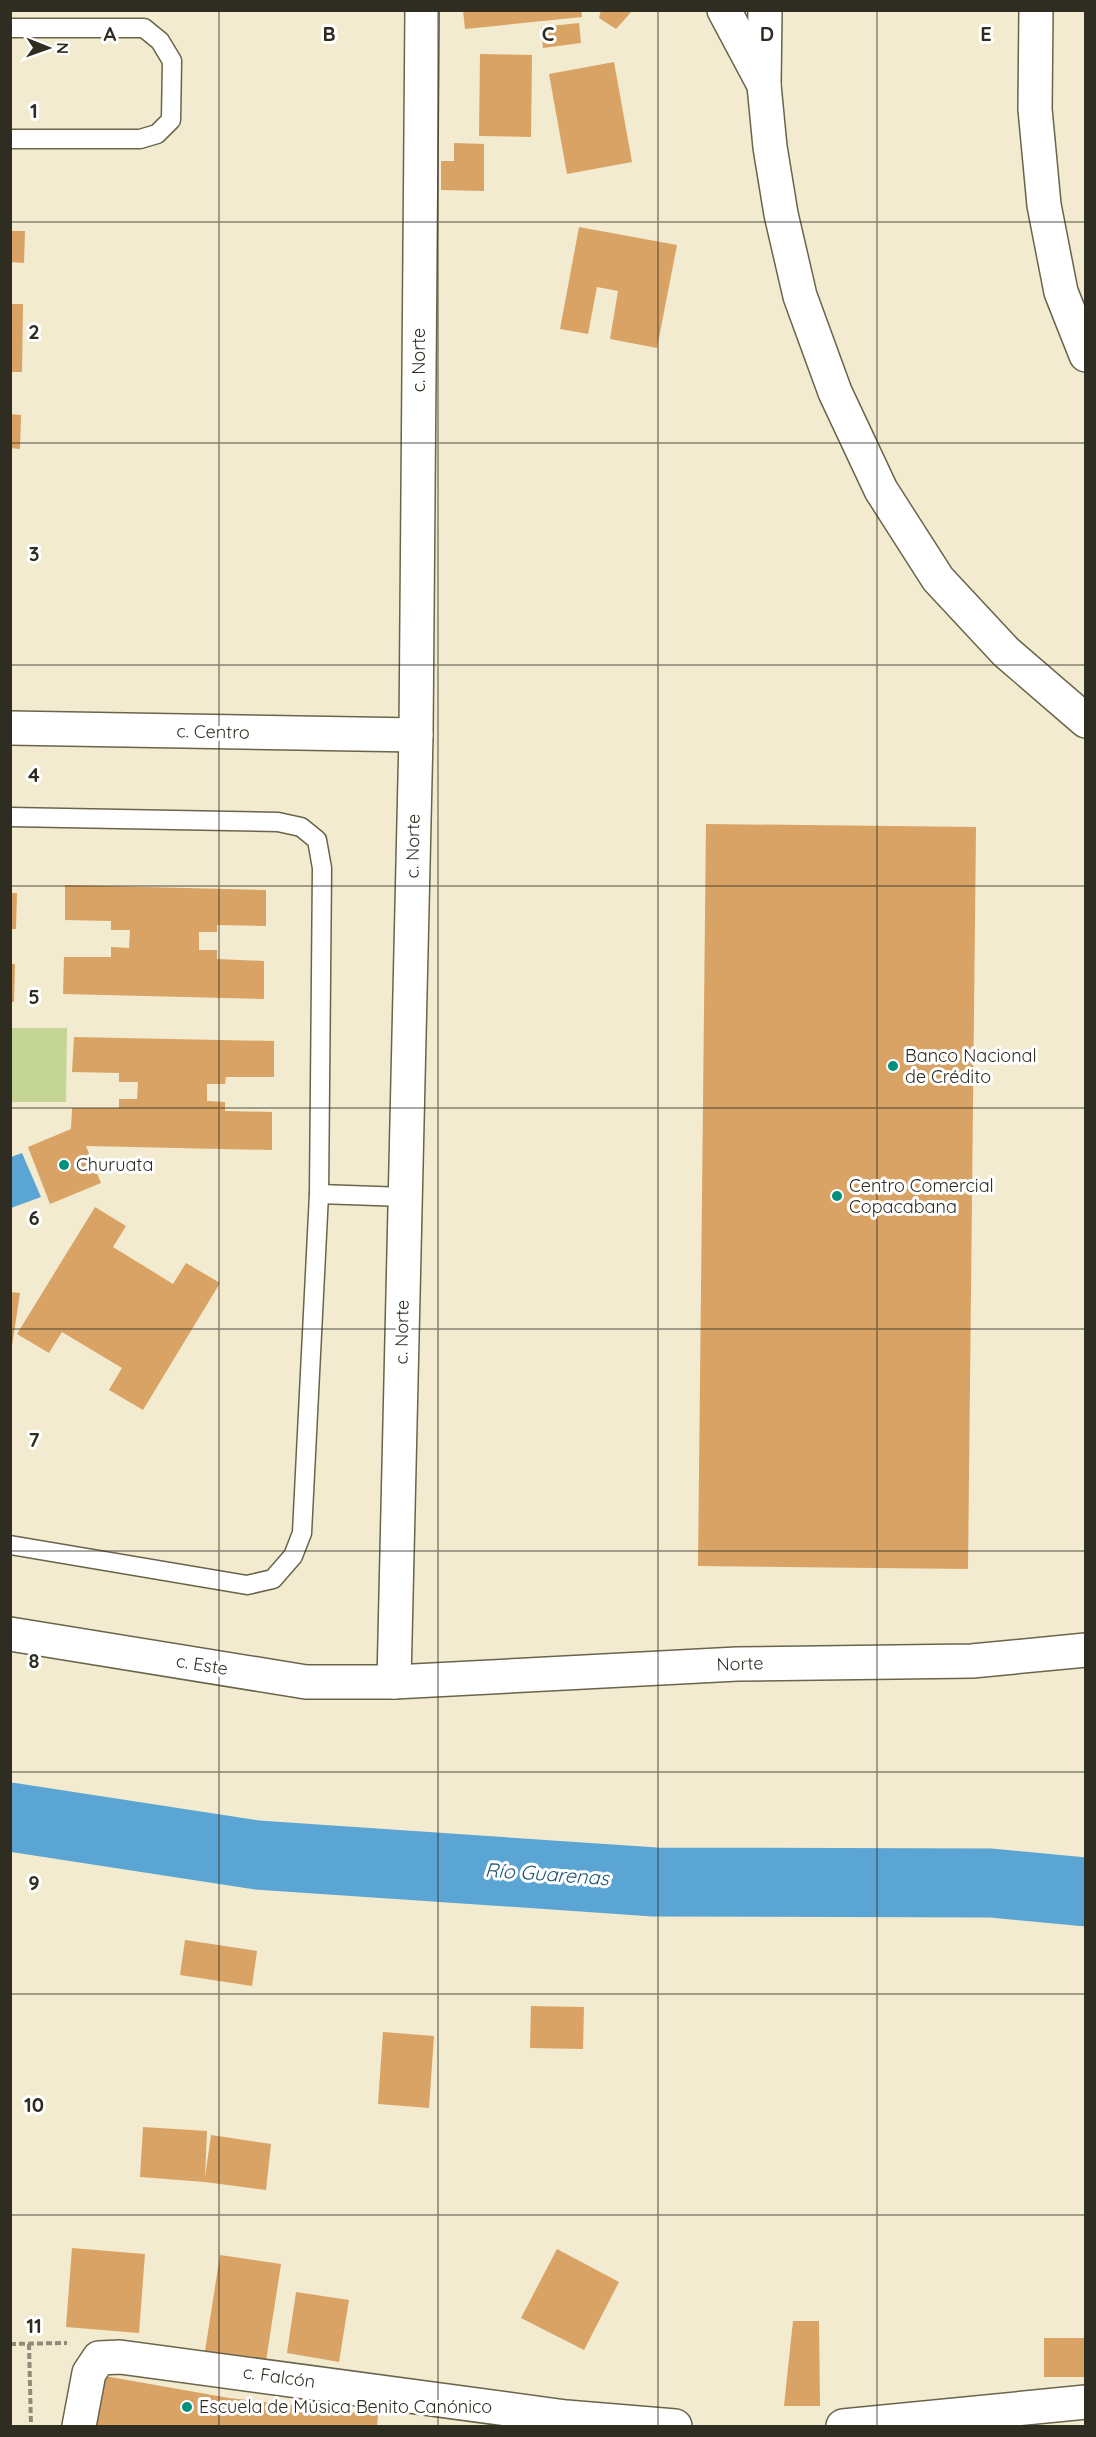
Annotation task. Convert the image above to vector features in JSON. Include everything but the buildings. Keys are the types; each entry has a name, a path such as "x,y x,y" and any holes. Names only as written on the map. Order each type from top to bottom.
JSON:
{"street":[{"name":"c. Norte","path":"394,1682 416,735 422,10"},
{"path":"724,10 764,85"},
{"path":"765,10 764,85 770,147 781,214 800,296 835,392 881,490 938,579 1006,652 1086,721"},
{"path":"1036,10 1035,109 1044,205 1060,292 1086,356"},
{"name":"c. Centro","path":"10,728 416,735"},
{"name":"c. Este","path":"10,1634 306,1682 394,1682"},
{"name":"Norte","path":"394,1682 737,1664 972,1661 1086,1650"},
{"path":"79,2427 89,2373 99,2358"},
{"name":"c. Falcón","path":"99,2358 149,2359 563,2422 675,2427"},
{"path":"843,2427 1086,2402"}],"lane":[{"path":"10,28 144,28 160,41 172,61 171,120 157,134 140,139 10,139"},
{"path":"10,817 278,822 301,827 318,840 322,868 320,1194 302,1533 293,1556 273,1579 247,1586 10,1545"},
{"path":"320,1194 405,1197"}],"path":[{"path":"10,2345 91,2345 99,2358"},
{"path":"29,2345 31,2427"}],"green space":[{"path":"11,1028 67,1028 66,1102 11,1102"}],"water":[{"path":"22,1153 41,1197 11,1208 11,1157"}],"waterway":[{"name":"Río Guarenas","path":"10,1817 257,1855 655,1882 991,1883 1086,1892"}],"place":[{"name":"Banco Nacional de Crédito","path":"893,1066"},
{"name":"Churuata","path":"64,1165"},
{"name":"Centro Comercial Copacabana","path":"837,1196"},
{"name":"Escuela de Música Benito Canónico","path":"187,2407"}]}
